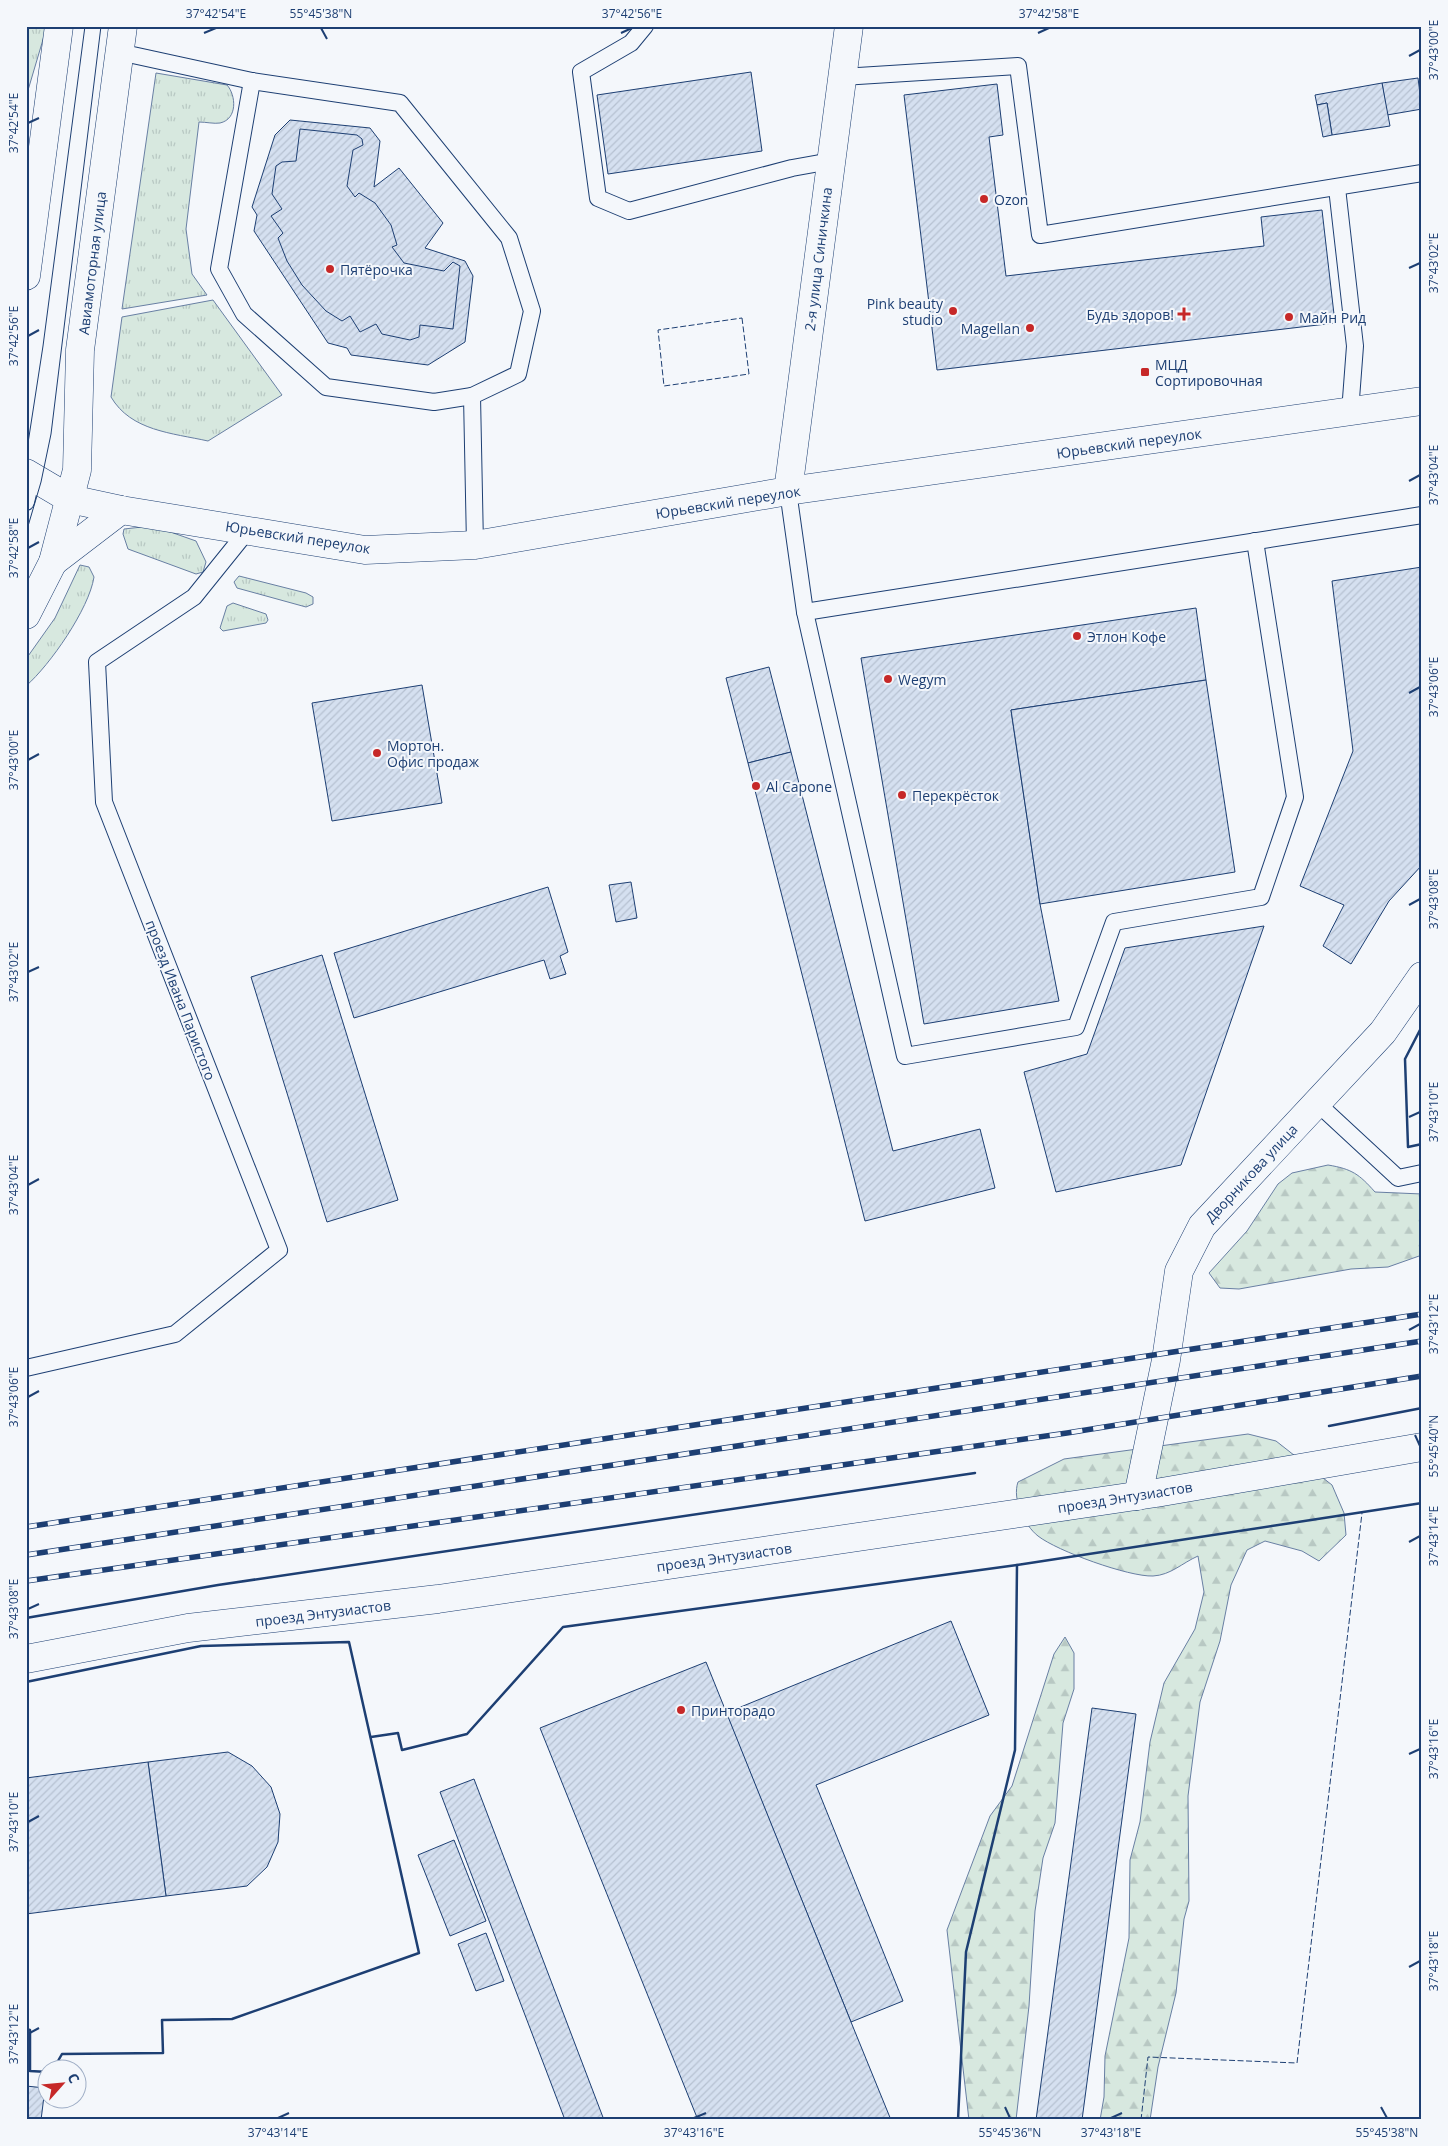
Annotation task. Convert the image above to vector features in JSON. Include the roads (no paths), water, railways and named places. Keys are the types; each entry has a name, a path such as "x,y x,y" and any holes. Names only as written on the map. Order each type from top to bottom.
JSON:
{"street":[{"path":"26,276 59,26"},
{"name":"2-я улица Синичкина","path":"788,492 849,26"},
{"name":"Авиамоторная улица","path":"26,615 52,562 77,470 80,350 121,39"},
{"name":"Юрьевский переулок","path":"121,510 365,550 475,545 788,492 1422,401"},
{"path":"28,484 70,499 121,510"},
{"path":"52,562 121,510"},
{"name":"Дворникова улица","path":"1138,1496 1166,1360 1180,1271 1202,1226 1383,1032 1422,976"},
{"name":"проезд Энтузиастов","path":"26,1659 188,1628 438,1599 1138,1496 1422,1447"}],"lane":[{"path":"645,26 632,42 581,72 598,198 629,211 792,168 831,160"},
{"path":"121,39 252,81 400,103 509,238 532,311 518,374 472,396 434,402 326,387 244,314 219,268 252,81"},
{"path":"842,77 1018,66 1040,235 1422,173"},
{"path":"1337,188 1355,346 1350,412"},
{"path":"472,396 475,545"},
{"path":"788,492 805,612 905,1056 1076,1027 1114,922 1261,897 1295,797 1255,541"},
{"path":"805,612 1422,515"},
{"name":"проезд Ивана Паристого","path":"26,1368 175,1334 279,1250 104,802 98,672 98,662 194,597 248,530"},
{"path":"1317,1103 1398,1178 1422,1173"}],"tram line":[{"path":"26,456 43,346 85,26"},
{"path":"26,533 41,482 51,434 101,26"}],"railway":[{"path":"26,1527 1422,1314"},
{"path":"26,1555 1422,1341"},
{"path":"26,1581 1067,1433 1422,1376"}],"place":[{"name":"Ozon","path":"984,199"},
{"name":"Пятёрочка","path":"330,269"},
{"name":"Pink beauty studio","path":"953,311"},
{"name":"Будь здоров!","path":"1184,314"},
{"name":"Майн Рид","path":"1289,317"},
{"name":"Magellan","path":"1030,328"},
{"name":"МЦД Сортировочная","path":"1145,372"},
{"name":"Этлон Кофе","path":"1077,636"},
{"name":"Wegym","path":"888,679"},
{"name":"Мортон. Офис продаж","path":"377,753"},
{"name":"Al Capone","path":"756,786"},
{"name":"Перекрёсток","path":"902,795"},
{"name":"Принторадо","path":"681,1710"}]}
